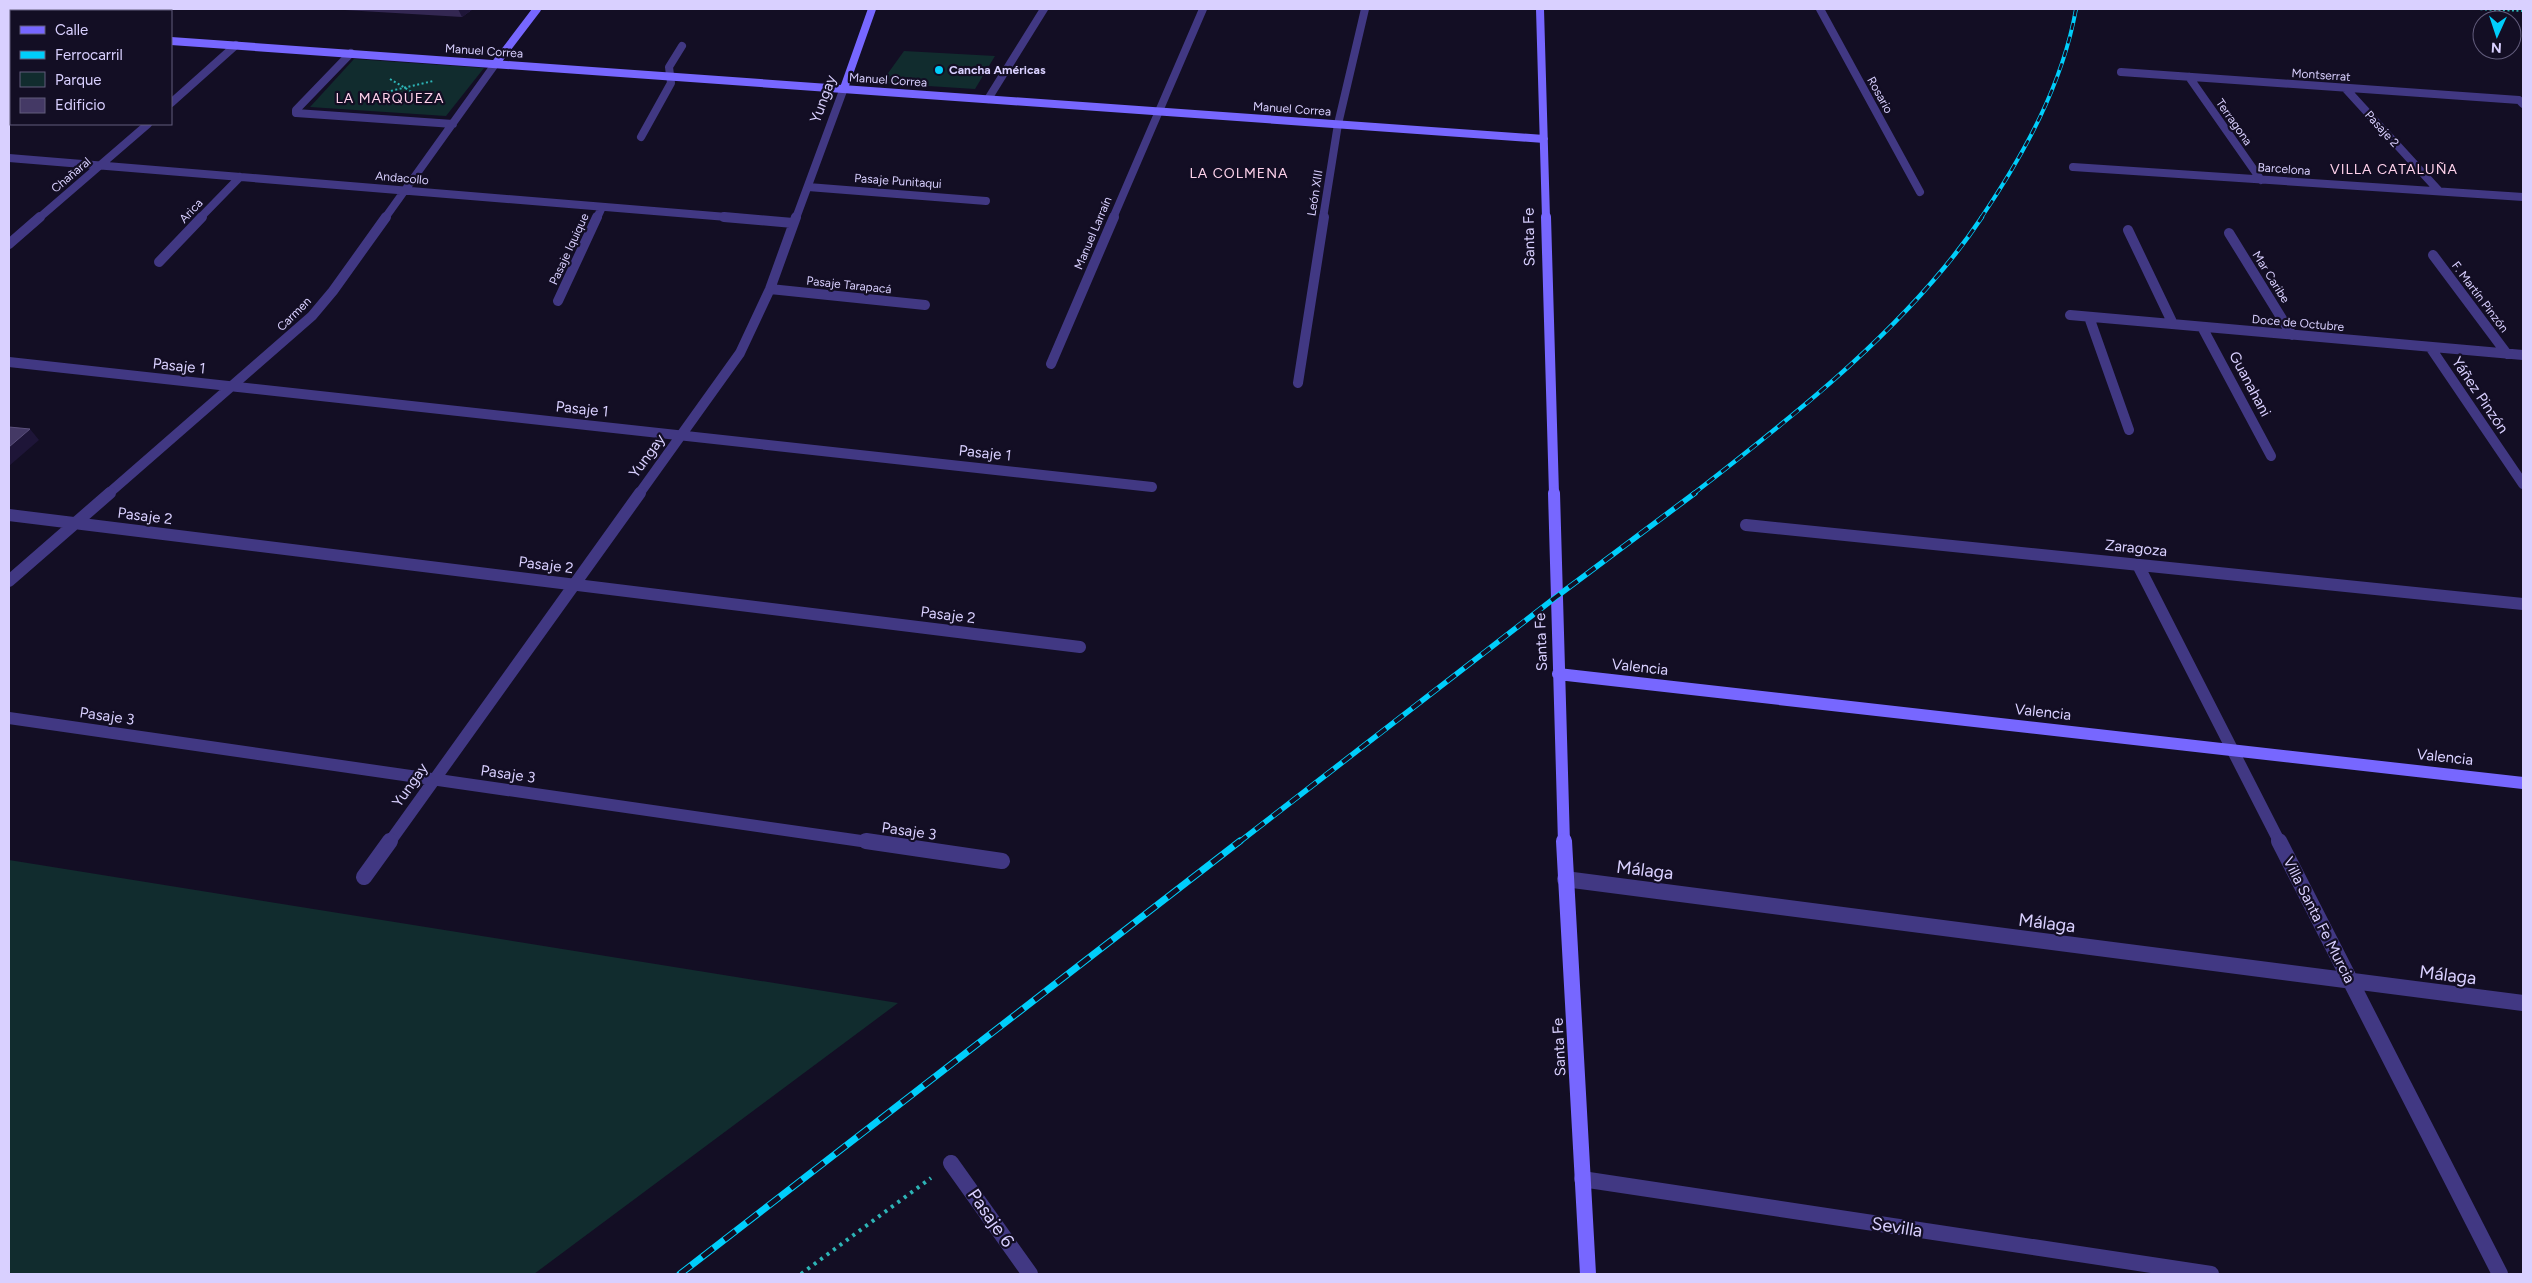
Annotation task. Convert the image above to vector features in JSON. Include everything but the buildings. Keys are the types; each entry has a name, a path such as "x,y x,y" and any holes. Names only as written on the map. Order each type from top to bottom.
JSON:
{"street":[{"name":"Carmen","path":"9,581 312,316 333,291 496,63 537,9"},
{"name":"Yungay","path":"364,877 740,353 770,289 872,9"},
{"path":"988,99 1044,9"},
{"name":"Manuel Larraín","path":"1051,364 1203,9"},
{"name":"León XIII","path":"1298,383 1338,124 1365,9"},
{"name":"Santa Fe","path":"1540,9 1565,879 1588,1274"},
{"name":"Rosario","path":"1820,9 1920,192"},
{"name":"Manuel Correa","path":"172,41 1544,139"},
{"path":"172,102 236,45"},
{"path":"641,137 671,84 668,76 669,67 682,46"},
{"path":"351,53 296,110 296,113 453,124"},
{"name":"Montserrat","path":"2121,72 2521,102"},
{"name":"Terragona","path":"2189,77 2261,180"},
{"name":"Pasaje 2","path":"2345,88 2439,191"},
{"name":"Chañaral","path":"9,244 147,125"},
{"name":"Andacollo","path":"9,158 793,223"},
{"name":"Barcelona","path":"2073,167 2523,197"},
{"name":"Arica","path":"159,262 240,177"},
{"name":"Pasaje Punitaqui","path":"808,187 986,201"},
{"name":"Pasaje Iquique","path":"558,301 602,207"},
{"path":"2128,230 2173,324"},
{"name":"Mar Caribe","path":"2229,233 2292,335"},
{"name":"F. Martín Pinzón","path":"2433,255 2507,354"},
{"name":"Pasaje Tarapacá","path":"770,289 925,305"},
{"name":"Doce de Octubre","path":"2070,315 2523,355"},
{"path":"2089,317 2129,430"},
{"name":"Guanahani","path":"2202,327 2271,456"},
{"name":"Yáñez Pinzón","path":"2430,347 2522,484"},
{"name":"Pasaje 1","path":"9,362 1152,486"},
{"name":"Pasaje 2","path":"9,515 1080,647"},
{"name":"Zaragoza","path":"1746,525 2523,604"},
{"name":"Villa Santa Fe Murcia","path":"2138,565 2500,1274"},
{"name":"Valencia","path":"1558,674 2523,782"},
{"name":"Pasaje 3","path":"9,718 1002,861"},
{"name":"Málaga","path":"1565,879 2523,1003"},
{"name":"Pasaje 6","path":"951,1163 1030,1274"},
{"name":"Sevilla","path":"1582,1179 2211,1274"}],"path":[{"path":"2476,9 2523,11"},
{"path":"382,75 408,88 444,112 459,115"},
{"path":"361,97 437,81"},
{"path":"801,1274 951,1163"}],"green space":[{"name":"Cancha Américas","path":"904,51 995,56 975,89 881,83"},
{"path":"354,59 484,68 446,116 310,107"},
{"path":"9,860 898,1003 534,1274 9,1274"}],"railway":[{"path":"1981,218 2026,144 2051,92 2070,37 2076,9"},
{"path":"1693,494 1771,433 1849,366 1886,331 1921,294 1982,217"},
{"path":"1238,843 1556,597 1695,493"},
{"path":"680,1274 1240,841"}],"place":[{"name":"Cancha Américas","path":"939,70"}],"district":[{"name":"LA MARQUEZA","path":"390,98"},
{"name":"VILLA CATALUÑA","path":"2394,169"},
{"name":"LA COLMENA","path":"1239,173"}]}
